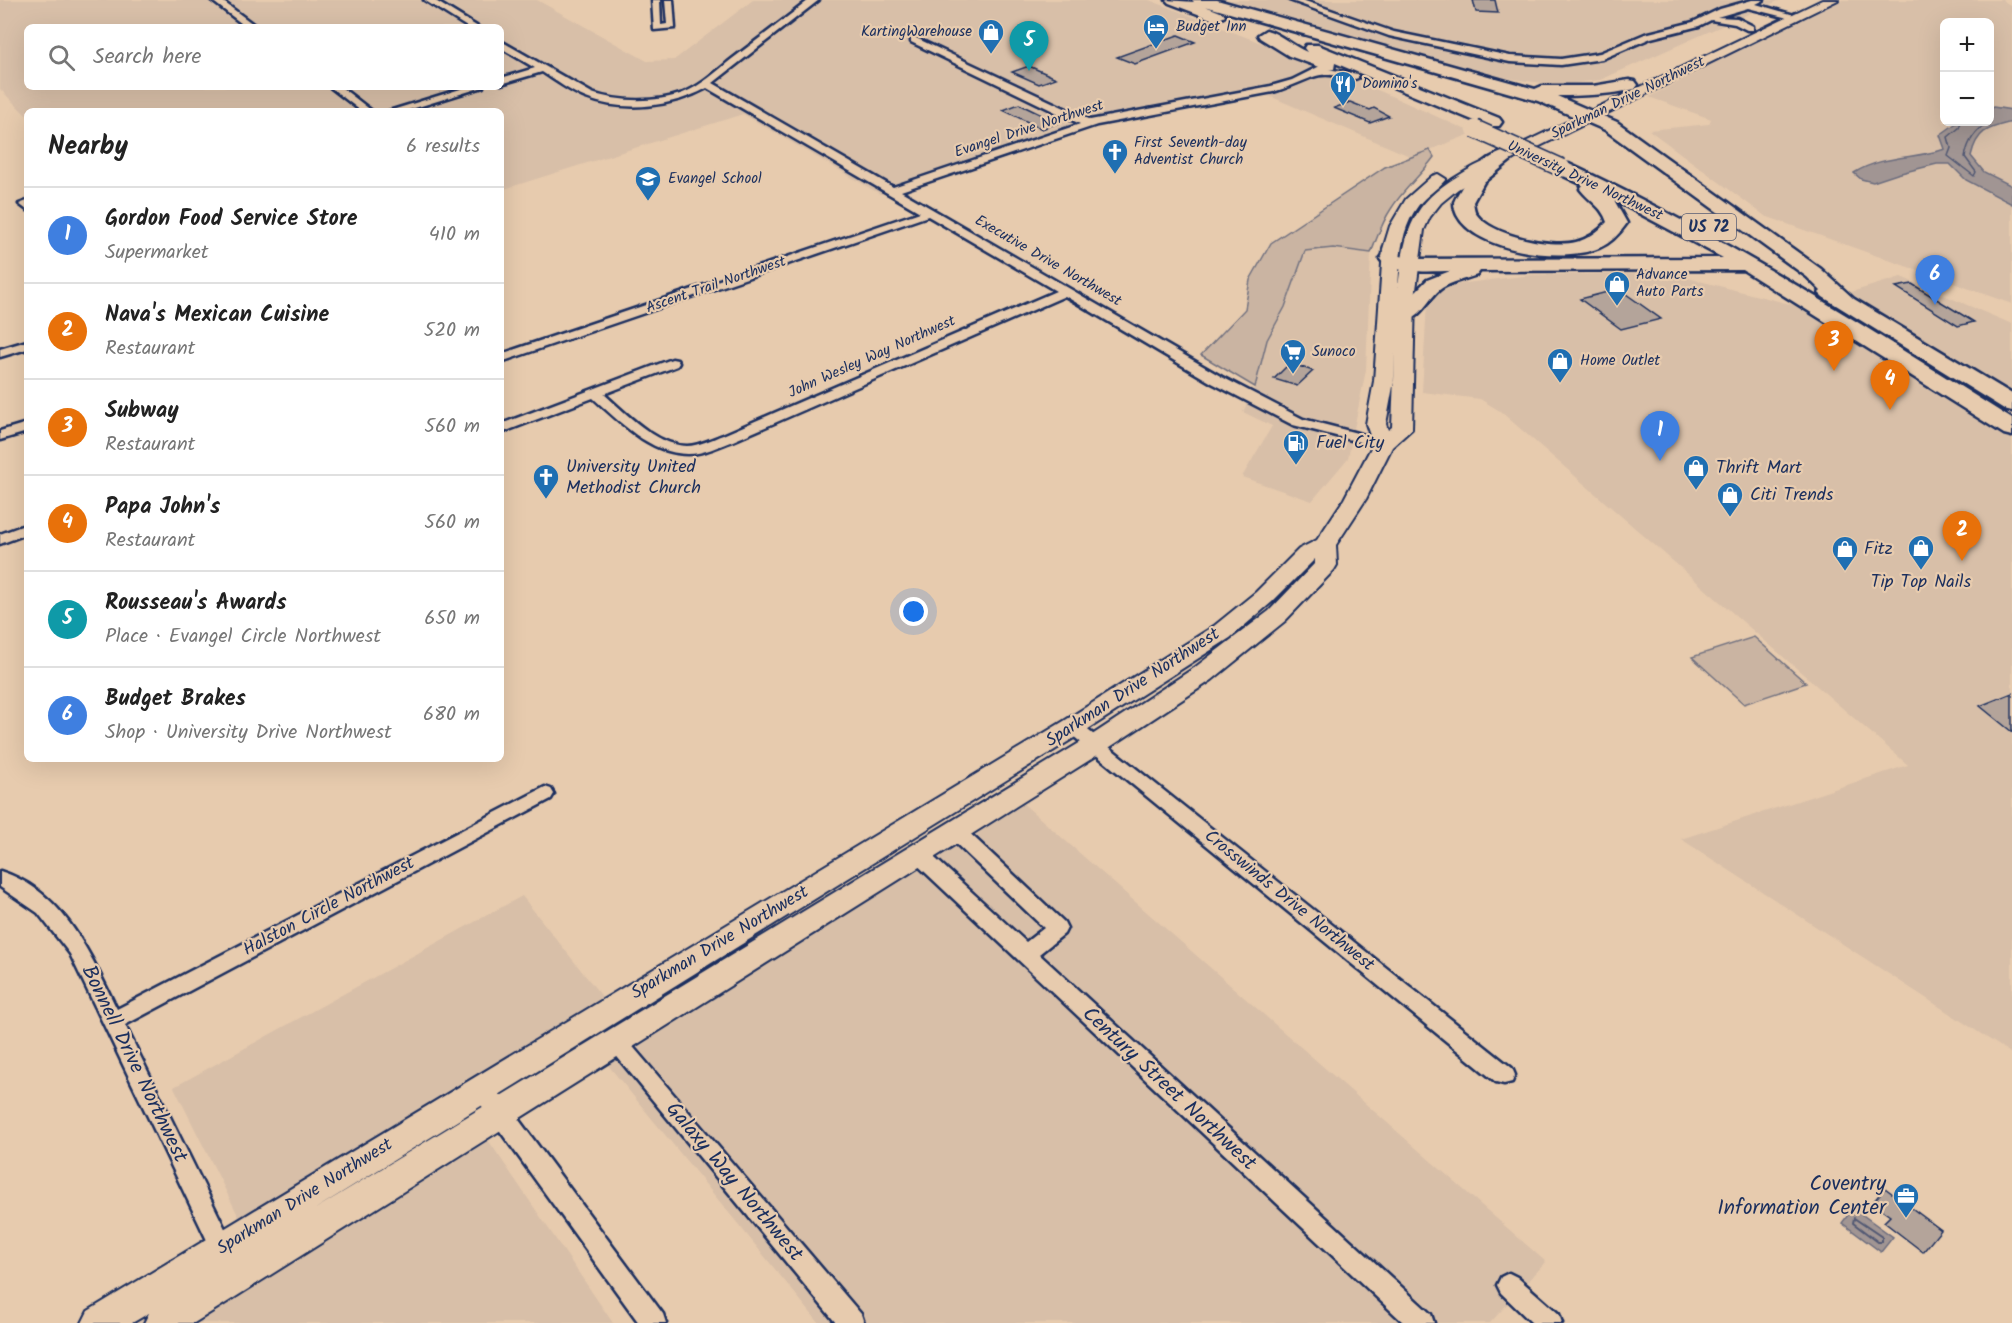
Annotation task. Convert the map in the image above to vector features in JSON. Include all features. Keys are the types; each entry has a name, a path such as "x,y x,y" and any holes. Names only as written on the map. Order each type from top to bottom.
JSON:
{"highway":[{"name":"University Drive Northwest","path":"1174,0 1266,35 1308,47 1434,96 1493,122 1746,264 2012,429"},
{"path":"1200,0 1544,97 1611,126 1814,273 1846,302"},
{"name":"University Drive Northwest","path":"1266,35 1321,69 1355,76 1476,129 1628,184 1846,302 2012,404"},
{"name":"US 72","path":"1321,69 1346,66 1410,91 1434,96"},
{"path":"1510,87 1557,92 1634,89"},
{"path":"1623,134 1619,118 1634,89"},
{"path":"1506,157 1480,176 1468,189 1464,200 1465,211 1473,223 1490,235 1517,244 1550,250"},
{"path":"1404,260 1576,249 1597,243 1617,223 1615,212 1607,200 1566,163"},
{"path":"1404,260 1489,265 1651,262 1746,264"},
{"path":"1406,314 1434,284 1489,265"}],"main road":[{"name":"Sparkman Drive Northwest","path":"162,1323 229,1263 482,1088 1166,670 1222,632 1264,597 1307,554 1325,545 1355,499 1383,444 1402,429 1406,383 1406,314 1404,260 1398,226 1412,202 1432,183 1468,162 1582,114 1810,0"},
{"name":"Sparkman Drive Northwest","path":"1634,89 1750,28 1833,0"},
{"name":"Sparkman Drive Northwest","path":"1383,444 1376,424 1404,260 1417,227 1440,194 1457,182 1582,114"},
{"name":"Sparkman Drive Northwest","path":"100,1323 229,1263 500,1113 1095,744 1203,674 1276,616 1326,565 1325,545"}],"street":[{"path":"215,0 248,24"},
{"path":"428,0 468,24"},
{"path":"656,0 657,28 664,29 672,26 669,0"},
{"path":"504,46 588,95 617,102 654,102 674,99 706,84 815,0"},
{"path":"1293,0 1392,34 1510,59 1538,62 1571,61 1602,56 1648,36 1701,22 1732,20 1742,22 1750,28"},
{"path":"1701,22 1726,8 1730,11 1744,2 1762,0 1764,5 1783,15"},
{"path":"1744,2 1783,15"},
{"path":"914,40 1089,124"},
{"path":"504,80 543,69"},
{"name":"Evangel Drive Northwest","path":"894,190 1089,124 1119,116 1273,89 1321,69"},
{"name":"Executive Drive Northwest","path":"706,84 715,87 894,190 1217,380 1298,422 1383,444"},
{"path":"338,90 363,108"},
{"path":"404,108 468,90"},
{"path":"864,234 914,202"},
{"name":"Ascent Trail Northwest","path":"504,357 930,212"},
{"name":"John Wesley Way Northwest","path":"595,393 636,427 669,448 690,450 728,438 1066,291"},
{"path":"0,353 24,346"},
{"path":"504,428 672,363"},
{"path":"0,436 24,428"},
{"path":"0,539 24,530"},
{"name":"Crosswinds Drive Northwest","path":"1073,727 1504,1075"},
{"name":"Halston Circle Northwest","path":"114,1021 545,794"},
{"path":"954,830 1058,928 1026,954"},
{"name":"Century Street Northwest","path":"917,853 1422,1323"},
{"name":"Bonnell Drive Northwest","path":"0,878 26,890 60,921 78,949 229,1263"},
{"name":"Galaxy Way Northwest","path":"616,1041 852,1323"},
{"path":"482,1088 654,1323"},
{"path":"1509,1285 1550,1323"}],"shaded area":[{"path":"0,0 537,0 647,61 674,60 753,0 1149,0 1340,73 1473,133 1412,157 1267,95 1116,121 880,194 743,114 504,189 504,108 24,108 24,113 0,89"},
{"path":"1224,0 1780,0 1600,80 1557,85 1499,77"},
{"path":"1843,0 2002,0 2012,6 2012,304 1765,216 1649,130 1709,124 1711,119 1649,97 1772,33"},
{"path":"1430,150 1434,157 1391,209 1371,253 1333,248 1305,251 1285,307 1267,340 1255,387 1201,355 1245,309 1250,280 1271,243 1385,167"},
{"path":"1333,248 1371,253 1366,370 1348,458 1312,501 1242,477 1272,426 1243,412 1255,387 1267,340 1285,307 1305,251"},
{"path":"1668,273 1802,307 1901,277 2012,324 2012,1054 1681,839 1908,765 1500,411 1480,399 1422,392 1427,302 1449,285 1531,275"},
{"path":"1754,637 1806,683 1744,704 1692,657"},
{"path":"1019,800 1546,1262 1490,1323 819,1323 603,1059 484,1134 613,1323 88,1323 243,1225 174,1087 522,896 635,1038"}],"water":[{"path":"1994,107 2012,110 2012,122 1996,126 1980,135 1971,156 1984,172 2012,186 2012,204 1966,180 1950,164 1937,164 1873,182 1861,179 1854,173 1887,160 1945,149 1940,135 1952,126 1994,126"},
{"path":"1853,1208 1893,1237 1881,1252 1842,1223"}],"building":[{"path":"1473,0 1495,0 1498,13 1476,12"},
{"name":"Budget Inn","path":"1178,35 1195,42 1135,64 1117,57"},
{"path":"1029,66 1056,78 1039,84 1012,72"},
{"path":"1350,102 1370,110 1374,108 1389,116 1370,123 1334,108"},
{"path":"1019,104 1058,123 1042,129 1003,110"},
{"path":"1912,284 1974,322 1958,326 1896,287"},
{"name":"Advance Auto Parts","path":"1619,289 1661,319 1621,329 1580,299"},
{"name":"Sunoco","path":"1290,363 1313,371 1297,386 1274,379"},
{"path":"2012,693 2012,732 1980,706"},
{"name":"Coventry Information Center","path":"1885,1188 1941,1230 1923,1252 1884,1222 1890,1216 1872,1203"}],"place":[{"name":"Budget Inn","path":"1156,50"},
{"name":"KartingWarehouse","path":"991,55"},
{"name":"Rousseau's Awards","path":"1029,71"},
{"name":"Domino's","path":"1343,107"},
{"name":"First Seventh-day Adventist Church","path":"1115,175"},
{"name":"Evangel School","path":"648,202"},
{"name":"Budget Brakes","path":"1935,305"},
{"name":"Advance Auto Parts","path":"1617,307"},
{"name":"Subway","path":"1834,371"},
{"name":"Sunoco","path":"1293,375"},
{"name":"Home Outlet","path":"1560,384"},
{"name":"Papa John's","path":"1890,410"},
{"name":"Gordon Food Service Store","path":"1660,461"},
{"name":"Fuel City","path":"1296,466"},
{"name":"Thrift Mart","path":"1696,491"},
{"name":"University United Methodist Church","path":"546,500"},
{"name":"Citi Trends","path":"1730,518"},
{"name":"Nava's Mexican Cuisine","path":"1962,561"},
{"name":"Tip Top Nails","path":"1921,571"},
{"name":"Fitz","path":"1845,572"},
{"name":"Coventry Information Center","path":"1906,1219"}]}
